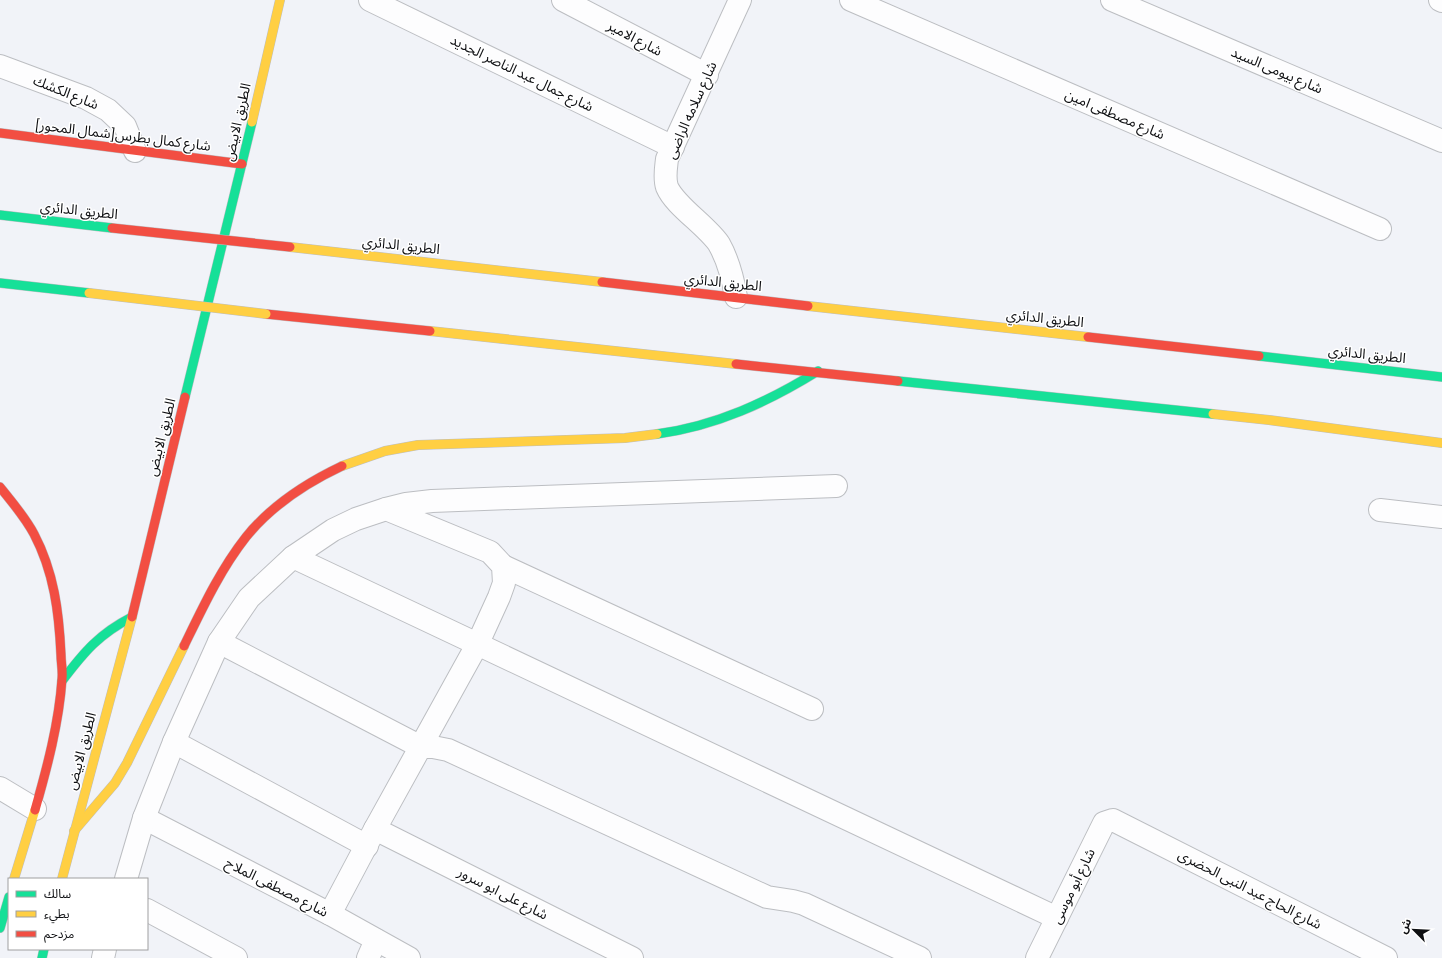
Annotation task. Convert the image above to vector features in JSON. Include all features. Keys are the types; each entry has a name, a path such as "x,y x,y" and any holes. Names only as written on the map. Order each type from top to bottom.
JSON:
{"main road":[{"name":"الطريق الابيض","path":"62,878 132,616 242,164 280,0"},
{"name":"شارع كمال بطرس[شمال المحور]","path":"0,133 242,164"},
{"name":"الطريق الدائري","path":"0,215 1442,377"},
{"path":"0,283 266,314 1269,420 1442,443"},
{"path":"74,831 115,783 127,763 212,589 228,561 248,536 270,513 296,492 312,482 354,461 386,451 418,445 625,438 659,435 692,428 757,406 818,372"},
{"name":"الطريق الابيض","path":"0,487 17,508 33,534 45,559 54,587 59,615 62,681 56,724 48,764 14,878"},
{"path":"62,681 80,657 94,642 108,630 132,616"}],"street":[{"name":"شارع جمال عبد الناصر الجديد","path":"370,0 673,146"},
{"name":"شارع الامير","path":"563,0 706,75"},
{"name":"شارع سلامه الراضى","path":"736,297 733,278 719,245 709,232 674,197 667,186 666,173 667,159 740,0"},
{"name":"شارع مصطفى امين","path":"851,0 1380,229"},
{"name":"شارع بيومى السيد","path":"1112,0 1442,141"},
{"name":"شارع الكشك","path":"0,66 86,98 108,110 125,126 135,151"},
{"path":"126,878 144,818 174,742 219,642 249,598 293,557 333,530 356,519 386,509 406,504 432,501 836,486"},
{"path":"386,509 490,552 503,566 812,708"},
{"path":"1380,510 1442,517"},
{"path":"293,557 478,643 1057,918"},
{"path":"330,914 478,643 504,583 503,566"},
{"path":"219,642 421,747 434,747 448,750 767,897 804,904 920,958"},
{"name":"شارع على ابو سرور","path":"174,742 371,837 632,958"},
{"path":"0,788 34,809"},
{"name":"شارع مصطفى الملاح","path":"144,818 330,914 372,949 409,958"},
{"name":"شارع أبو موسى","path":"1037,958 1104,823 1113,820"},
{"name":"شارع الحاج عبد النبى الحضرى","path":"1113,820 1386,958"},
{"path":"148,911 236,958"}],"traffic: fast":[{"path":"185,397 252,122"},
{"path":"0,215 112,228"},
{"path":"0,283 89,293"},
{"path":"1259,356 1442,377"},
{"path":"657,434 721,419 780,393 818,371"},
{"path":"898,381 1213,414"},
{"path":"62,681 93,644 120,623 132,617"},
{"path":"0,928 8,900"},
{"path":"42,958 44,950"}],"traffic: slow":[{"path":"252,122 280,0"},
{"path":"290,247 602,282"},
{"path":"89,293 266,314"},
{"path":"808,306 1088,337"},
{"path":"430,331 736,364"},
{"path":"1213,414 1442,443"},
{"path":"342,466 385,451 418,445 625,438 657,434"},
{"path":"62,878 132,617"},
{"path":"74,831 115,783 127,763 184,646"},
{"path":"14,878 35,810"}],"traffic: jam":[{"path":"0,133 242,164"},
{"path":"112,228 290,247"},
{"path":"602,282 808,306"},
{"path":"266,314 430,331"},
{"path":"1088,337 1259,356"},
{"path":"736,364 898,381"},
{"path":"132,617 185,397"},
{"path":"184,646 220,576 246,537 266,515 290,496 315,480 342,466"},
{"path":"0,487 27,522 41,548 51,578 59,623 62,673 58,712 52,745 35,810"}]}
